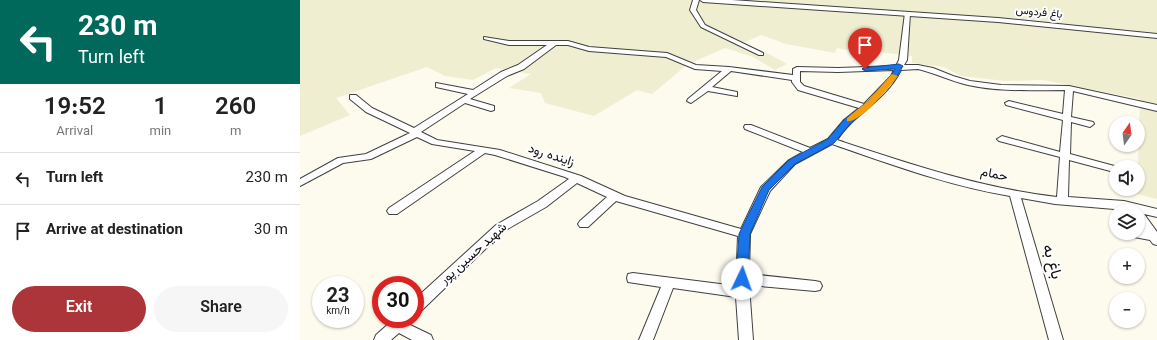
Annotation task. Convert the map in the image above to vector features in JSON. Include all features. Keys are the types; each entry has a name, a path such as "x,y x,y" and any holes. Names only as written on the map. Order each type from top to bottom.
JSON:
{"street":[{"path":"696,0 693,10 703,26 762,54"},
{"name":"باغ فردوس","path":"703,0 998,20 1157,36"},
{"path":"746,340 742,279 744,234 765,189 792,162 831,141 847,122 865,107 894,77 902,60 907,14"},
{"path":"486,38 508,43 568,43 589,49 667,55 695,67 729,69 796,78"},
{"path":"300,183 341,160 368,157 416,132 504,74 521,67 554,43"},
{"path":"865,107 802,88 796,82 796,69 865,69 899,66 918,67 933,70 950,78 970,83 1001,86 1069,88 1157,108"},
{"path":"691,101 729,69"},
{"path":"439,85 474,93"},
{"path":"707,88 734,94"},
{"path":"1062,200 1069,88"},
{"name":"زاینده رود","path":"353,97 369,110 435,142 497,152 577,178 615,196 744,234"},
{"path":"464,100 491,108"},
{"path":"1008,103 1090,124"},
{"path":"748,127 811,152"},
{"path":"1002,139 1109,168"},
{"name":"حمام","path":"831,141 925,172 981,188 1062,200 1112,204"},
{"path":"393,211 483,150"},
{"name":"شهید حسین پور","path":"424,300 500,228 542,204 577,178"},
{"name":"باغ به","path":"1014,193 1056,340"},
{"path":"584,224 615,196"},
{"name":"حمام","path":"1145,212 1157,213"},
{"path":"1145,224 1155,238"},
{"path":"1145,236 1155,238"},
{"path":"633,278 743,292"},
{"path":"742,279 815,286"},
{"path":"646,340 670,283"},
{"path":"381,340 394,328"},
{"path":"409,328 426,340"}],"shaded area":[{"path":"300,0 1157,0 1157,199 1145,196 1145,160 1138,160 1138,152 1145,152 1145,116 1139,116 1140,99 1043,80 1005,81 961,76 944,67 912,63 912,56 870,51 868,54 837,48 835,53 786,44 761,35 743,43 767,53 787,64 775,70 753,57 725,48 688,64 652,94 637,90 594,116 545,103 541,93 509,88 531,74 496,68 473,80 445,76 427,67 336,98 350,115 300,136"}],"slow traffic":[{"path":"850,120 870,103 894,76"}],"route":[{"path":"742,279 744,234 765,189 792,162 831,141 847,122 870,103 894,77 899,66 865,69"}]}
